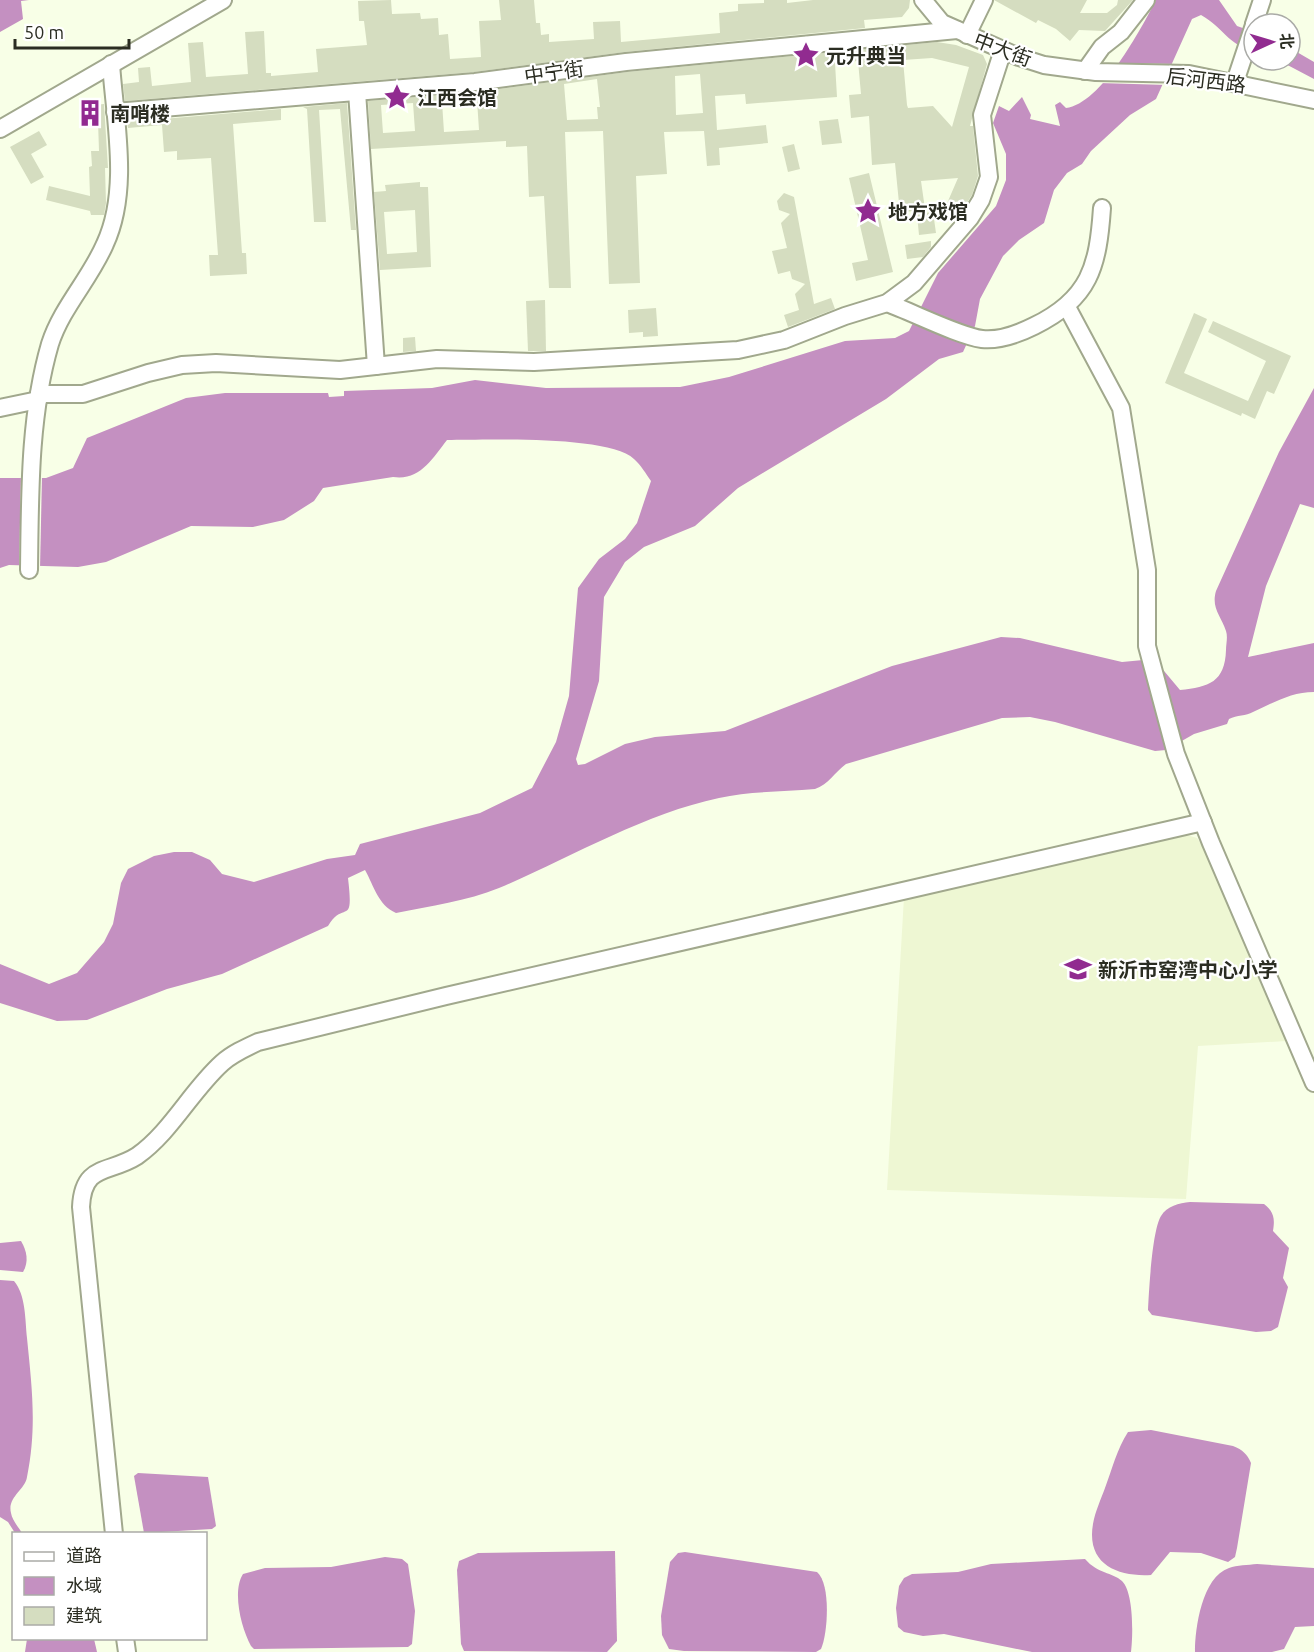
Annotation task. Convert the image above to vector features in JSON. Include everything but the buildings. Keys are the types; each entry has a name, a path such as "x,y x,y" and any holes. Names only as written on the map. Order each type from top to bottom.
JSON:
{"street":[{"path":"0,129 223,0"},
{"name":"中大街","path":"923,0 942,23 962,33 1044,65 1090,71"},
{"path":"962,33 984,0"},
{"path":"1090,71 1101,47 1121,32 1146,0"},
{"name":"中宁街","path":"115,112 475,82 626,62 962,33"},
{"path":"0,408 39,397 83,394 182,365 245,363 322,370 437,359 534,362 738,350 784,340 845,316 887,303 914,283 970,218 981,200 989,177 982,115 1003,50"},
{"path":"1235,82 1242,59"},
{"path":"29,570 31,473 39,397 56,326 104,248 115,216 118,190 111,64"},
{"name":"后河西路","path":"1090,71 1189,74 1314,100"},
{"path":"357,92 376,366"},
{"path":"887,303 976,338 1017,335 1052,318 1067,306 1087,284 1095,266 1102,208"},
{"path":"1067,306 1121,408 1147,570 1147,646 1176,754 1314,1083"},
{"path":"114,1532 81,1207 82,1192 88,1178 105,1168 135,1157 150,1144 222,1063 237,1052 258,1042 436,998 1203,822"}],"shaded area":[{"name":"新沂市窑湾中心小学","path":"1180,833 1197,838 1206,851 1287,1041 1198,1046 1186,1199 887,1190 904,897"}],"water":[{"path":"0,0 29,0 21,1 23,19 0,32"},
{"path":"1156,0 1219,0 1237,26 1242,28 1242,46 1201,15 1192,19 1156,99 1130,115 1091,151 1082,164 1067,173 1054,190 1044,223 1019,240 1003,256 980,299 975,326 963,352 939,359 886,399 738,488 695,526 644,547 625,562 604,597 599,681 576,759 578,765 585,764 625,744 655,737 725,731 892,666 1001,637 1020,638 1122,662 1154,659 1180,690 1199,687 1213,681 1219,676 1225,661 1227,638 1216,607 1216,591 1279,452 1314,388 1314,508 1300,504 1266,586 1248,657 1314,643 1314,692 1282,699 1250,713 1229,719 1227,724 1194,734 1166,750 1155,751 1055,722 1030,717 1002,718 846,764 828,781 815,789 730,796 691,805 607,838 487,893 461,900 396,913 381,900 365,870 348,878 349,908 334,918 328,926 222,974 167,989 87,1020 57,1021 0,1003 0,964 49,984 77,973 104,942 113,924 121,883 128,869 154,856 174,852 192,852 210,860 222,874 254,882 327,859 355,855 360,844 480,813 532,788 556,742 569,696 578,588 599,559 625,539 637,523 651,481 634,459 620,451 599,446 545,440 447,440 424,467 411,476 323,488 314,501 284,520 253,527 191,526 106,562 78,567 9,565 0,568 0,478 46,478 73,468 87,438 186,398 225,393 328,393 329,397 344,396 344,391 432,388 475,380 546,388 680,387 729,377 845,341 895,338 909,331 938,273 996,206 1006,180 1006,154 993,123 999,106 1009,111 1022,97 1031,115 1030,119 1060,126 1055,105 1060,102 1066,108 1093,94 1106,80 1141,29"},
{"path":"1302,55 1314,62 1314,79 1301,72"},
{"path":"1190,1202 1264,1204 1270,1210 1274,1219 1273,1231 1289,1248 1283,1278 1288,1287 1278,1327 1271,1331 1256,1332 1152,1315 1148,1310 1155,1234 1161,1216 1170,1207"},
{"path":"21,1241 26,1256 23,1272 0,1270 0,1243"},
{"path":"0,1280 14,1281 21,1293 31,1374 33,1424 26,1482 10,1507 13,1518 21,1532 14,1532 8,1522 0,1517"},
{"path":"1151,1430 1233,1446 1248,1457 1251,1463 1237,1548 1235,1557 1228,1562 1201,1553 1170,1552 1151,1575 1138,1575 1116,1570 1099,1558 1092,1538 1093,1524 1118,1452 1128,1432"},
{"path":"138,1473 208,1477 216,1526 212,1529 144,1532 134,1476"},
{"path":"615,1551 617,1641 607,1652 464,1651 461,1644 457,1570 459,1561 478,1553"},
{"path":"685,1552 817,1572 825,1587 827,1609 821,1649 816,1652 669,1649 662,1635 661,1616 670,1562 678,1553"},
{"path":"385,1557 402,1559 408,1564 415,1611 412,1644 408,1647 254,1649 251,1646 239,1610 238,1590 243,1574 265,1568 331,1567"},
{"path":"1085,1559 1095,1568 1118,1578 1126,1587 1132,1615 1131,1652 1032,1652 944,1634 923,1636 904,1632 898,1627 896,1608 899,1586 904,1578 912,1574 958,1572 991,1564"},
{"path":"1257,1564 1314,1568 1314,1626 1295,1627 1284,1649 1272,1652 1195,1652 1202,1604 1212,1582 1220,1573 1229,1568"},
{"path":"27,1640 94,1640 97,1652 25,1652"}],"pier":[{"path":"1113,63 1177,64 1168,85 1099,83"},
{"path":"21,475 42,475 40,569 19,569"}],"place":[{"name":"元升典当","path":"806,55"},
{"name":"江西会馆","path":"397,97"},
{"name":"南哨楼","path":"90,113"},
{"name":"地方戏馆","path":"868,211"},
{"name":"新沂市窑湾中心小学","path":"1078,969"}]}
